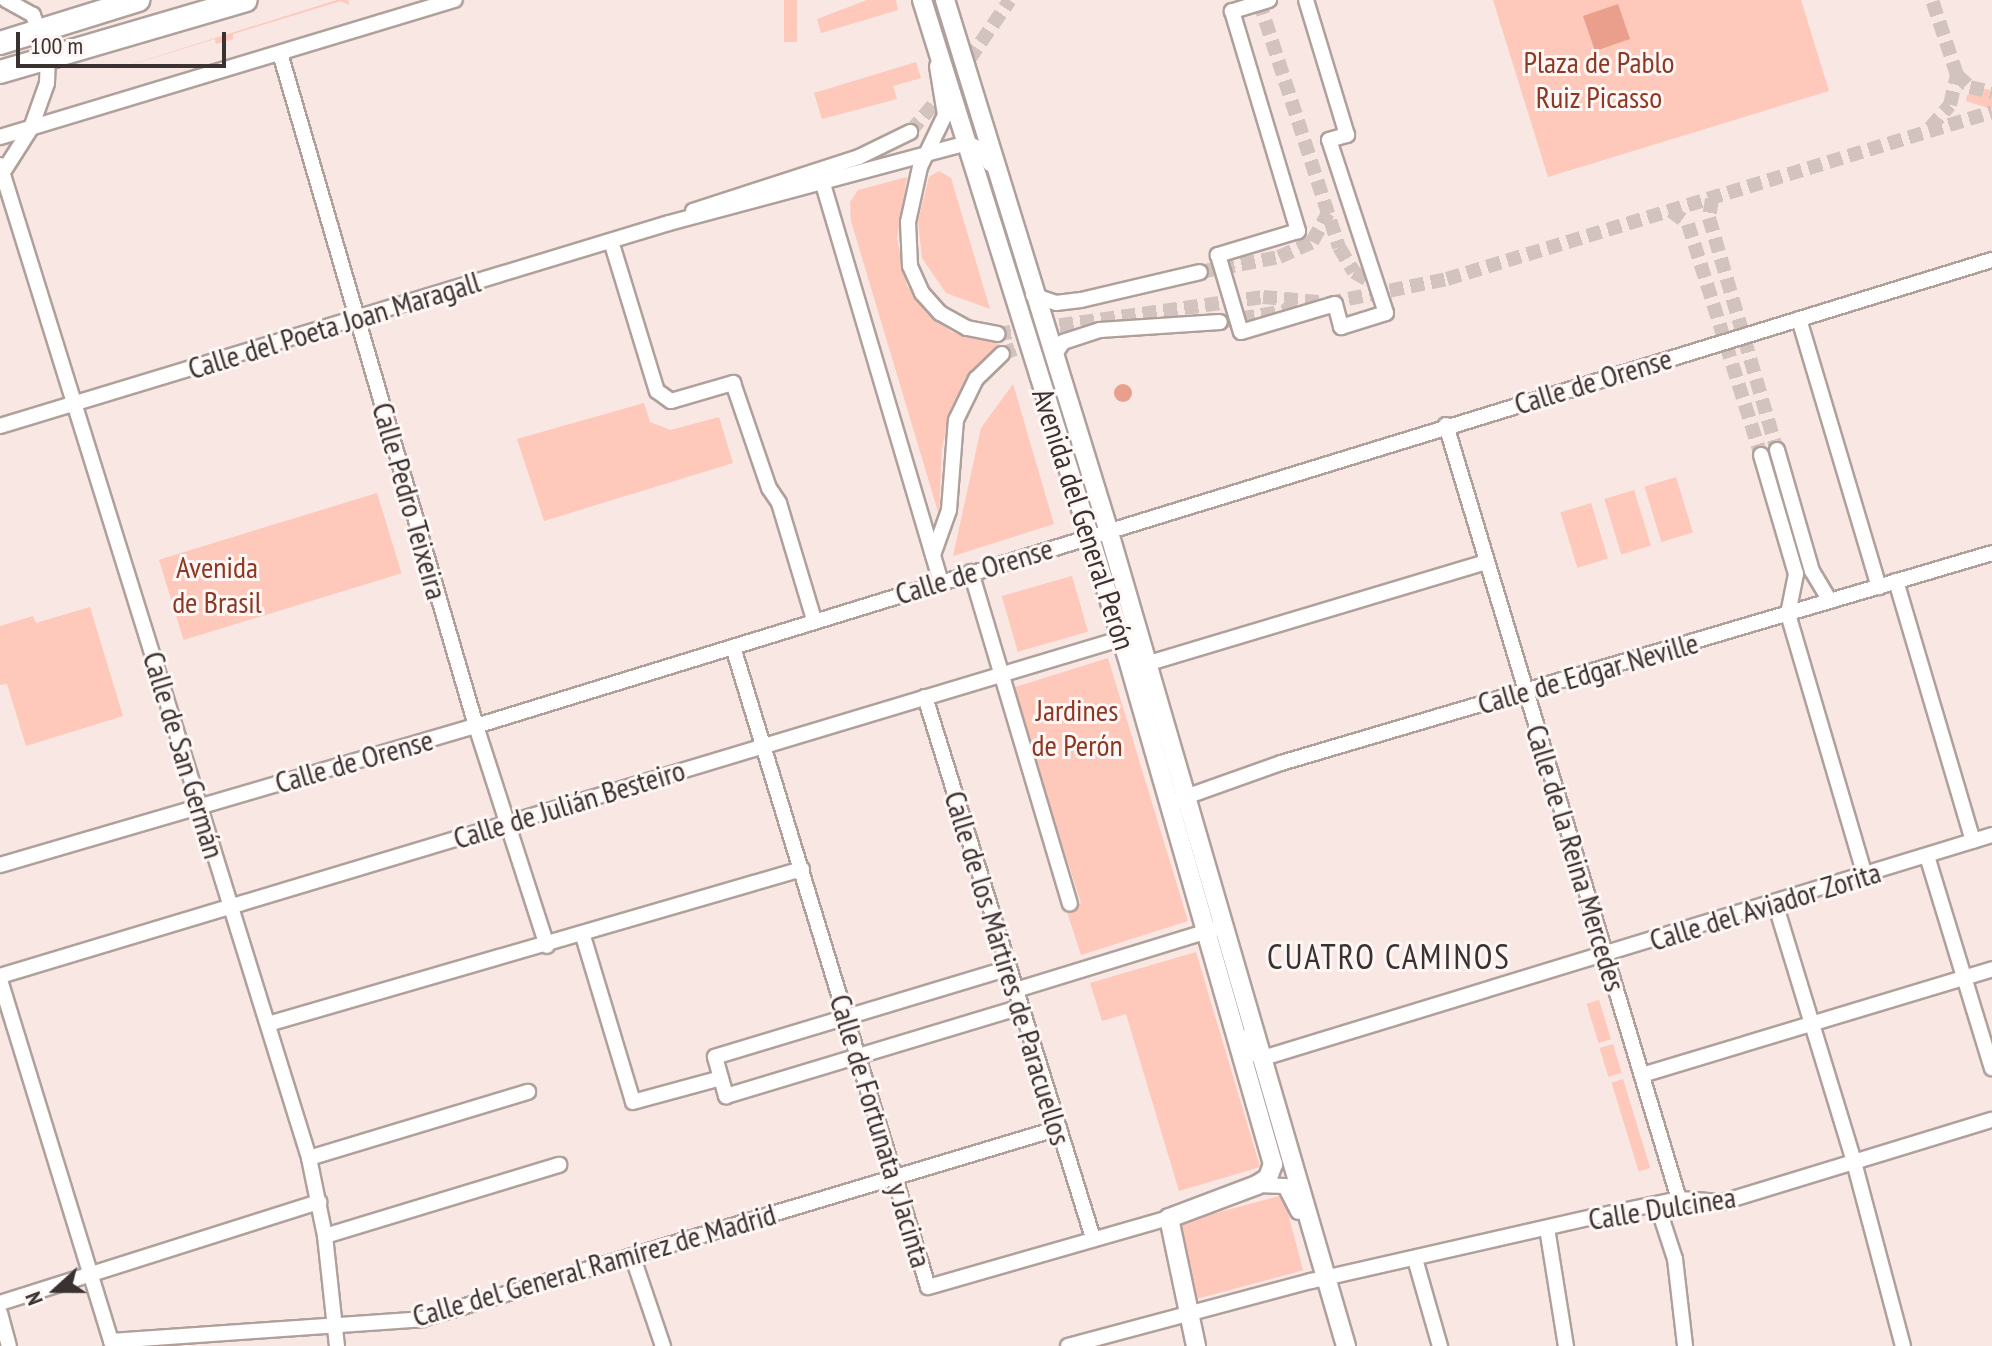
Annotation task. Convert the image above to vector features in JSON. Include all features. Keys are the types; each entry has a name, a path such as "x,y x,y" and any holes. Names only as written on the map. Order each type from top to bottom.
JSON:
{"highway":[{"path":"0,43 138,0"},
{"path":"0,72 246,0"}],"main road":[{"name":"Avenida del General Perón","path":"922,0 1088,536 1130,636 1146,664 1178,800"},
{"name":"Avenida del General Perón","path":"945,0 1033,295 1055,354 1108,529 1130,636 1215,928 1263,1058 1346,1346"},
{"name":"Avenida del General Perón","path":"1215,928 1233,1015 1273,1164 1268,1178 1257,1185"},
{"name":"Calle de Fortunata y Jacinta","path":"1169,1218 1257,1185"},
{"path":"1169,1218 1196,1346"}],"street":[{"path":"6,0 33,15 48,57"},
{"path":"0,137 455,0"},
{"path":"1269,0 1232,11 1298,231 1218,255 1241,332 1335,304 1341,327 1386,313 1329,140 1347,135 1306,0"},
{"name":"Avenida del General Perón","path":"933,38 945,115 926,154 908,222 910,266 922,293 940,313 967,328 997,334"},
{"name":"Calle Pedro Teixeira","path":"280,53 476,726 547,946"},
{"name":"Calle de San Germán","path":"48,57 47,83 31,128 2,167 309,1158 325,1236 337,1346"},
{"name":"Calle del Poeta Joan Maragall","path":"669,223 713,201 859,157 910,132"},
{"path":"968,143 985,152 1009,208"},
{"name":"Calle del Poeta Joan Maragall","path":"0,426 669,223 968,143"},
{"path":"823,184 941,582"},
{"path":"611,241 657,391 671,401 733,383 769,488 779,503 814,620"},
{"name":"Calle de Orense","path":"0,865 476,726 1446,425 1992,260"},
{"path":"1033,295 1056,303 1081,300 1200,272"},
{"path":"1799,319 1879,587"},
{"path":"1055,354 1063,342 1100,330 1220,322"},
{"path":"933,555 949,510 956,420 976,379 1002,354"},
{"name":"Calle de la Reina Mercedes","path":"1446,425 1679,1199"},
{"path":"1777,450 1812,571 1830,601"},
{"path":"1761,455 1796,574 1788,614 1865,875"},
{"name":"Calle de Edgar Neville","path":"1178,800 1281,763 1992,553"},
{"path":"1146,664 1487,562"},
{"path":"971,572 1070,904"},
{"path":"1896,581 1973,841"},
{"name":"Calle de Julián Besteiro","path":"0,978 1130,636"},
{"name":"Calle de Fortunata y Jacinta","path":"733,647 928,1287 1169,1218"},
{"name":"Calle de los Mártires de Paracuellos","path":"925,697 1093,1238"},
{"name":"Calle del Aviador Zorita","path":"1263,1058 1992,835"},
{"path":"1927,856 1992,1068"},
{"path":"268,1024 583,936 802,869"},
{"path":"1775,903 1854,1162 1903,1346"},
{"path":"1016,990 1215,928"},
{"path":"583,936 633,1102 721,1078"},
{"path":"1009,968 715,1057 726,1096 858,1059 1021,1007"},
{"path":"1642,1075 1992,969"},
{"name":"Calle del General Ramírez de Madrid","path":"0,978 111,1341 422,1319 1059,1128"},
{"path":"1233,1015 1248,1051 1263,1058"},
{"path":"309,1158 528,1092"},
{"name":"Calle Dulcinea","path":"1068,1346 1327,1278 1547,1228 1679,1199 1723,1202 1992,1120"},
{"path":"325,1236 559,1165"},
{"name":"Avenida del General Perón","path":"1257,1185 1276,1184 1290,1191 1315,1240"},
{"path":"0,1303 319,1202"},
{"path":"1657,1204 1675,1259 1685,1346"},
{"path":"1547,1228 1566,1346"},
{"path":"633,1258 663,1346"},
{"path":"1415,1259 1440,1346"},
{"path":"0,1313 9,1346"}],"green space":[{"path":"337,0 348,0 349,5 341,1 233,34 233,39 216,44 215,39 91,77"},
{"path":"784,0 797,0 797,42 784,42"},
{"path":"867,0 896,0 898,10 821,33 817,19"},
{"name":"Plaza de Pablo Ruiz Picasso","path":"1493,0 1801,0 1829,91 1548,177"},
{"path":"916,62 921,78 893,86 897,99 822,119 814,93"},
{"path":"1992,90 1992,109 1966,101 1967,95"},
{"path":"939,171 951,178 990,309 946,293 922,258 918,221 929,177"},
{"path":"907,177 897,238 907,286 927,314 952,332 1000,344 978,363 951,408 942,448 939,515 851,221 850,202 858,190"},
{"path":"1013,384 1054,524 953,556 981,428"},
{"path":"644,403 650,422 671,430 719,417 733,463 544,521 517,439"},
{"path":"1676,477 1693,532 1661,542 1644,487"},
{"path":"1634,490 1651,545 1621,555 1604,499"},
{"name":"Avenida de Brasil","path":"377,493 402,573 184,640 159,560"},
{"path":"1591,503 1608,558 1577,568 1560,512"},
{"path":"1072,576 1088,632 1018,652 1002,596"},
{"path":"90,607 123,716 26,746 7,684 0,685 0,626 33,616 36,623"},
{"name":"Jardines de Perón","path":"1108,658 1188,921 1081,955 1066,909 1081,903 1012,688"},
{"path":"1196,952 1260,1167 1179,1191 1126,1014 1102,1021 1090,983"},
{"path":"1599,1000 1611,1039 1599,1043 1587,1004"},
{"path":"1613,1044 1622,1073 1608,1077 1600,1048"},
{"path":"1623,1079 1650,1168 1639,1171 1612,1083"},
{"path":"1283,1195 1303,1270 1198,1299 1178,1223"}],"shaded area":[{"path":"1618,4 1630,39 1595,51 1583,16"},
{"path":"1123,384 1132,393 1123,402 1114,393"}],"tunnel":[{"path":"910,132 957,77 1010,0"},
{"path":"1930,128 1950,105 1957,75 1932,0"},
{"path":"1259,1 1339,247 1354,272 1382,288"},
{"path":"1957,75 1970,87 1992,92"},
{"path":"997,334 1263,297 1328,303 1447,279 1992,112"},
{"path":"1712,199 1709,218 1777,450"},
{"path":"1671,211 1688,224 1761,455"},
{"path":"1200,272 1279,257 1312,242 1328,213"},
{"path":"1220,322 1298,309"},
{"path":"1002,354 1057,332"}],"district":[{"name":"CUATRO CAMINOS","path":"1389,957"}]}
